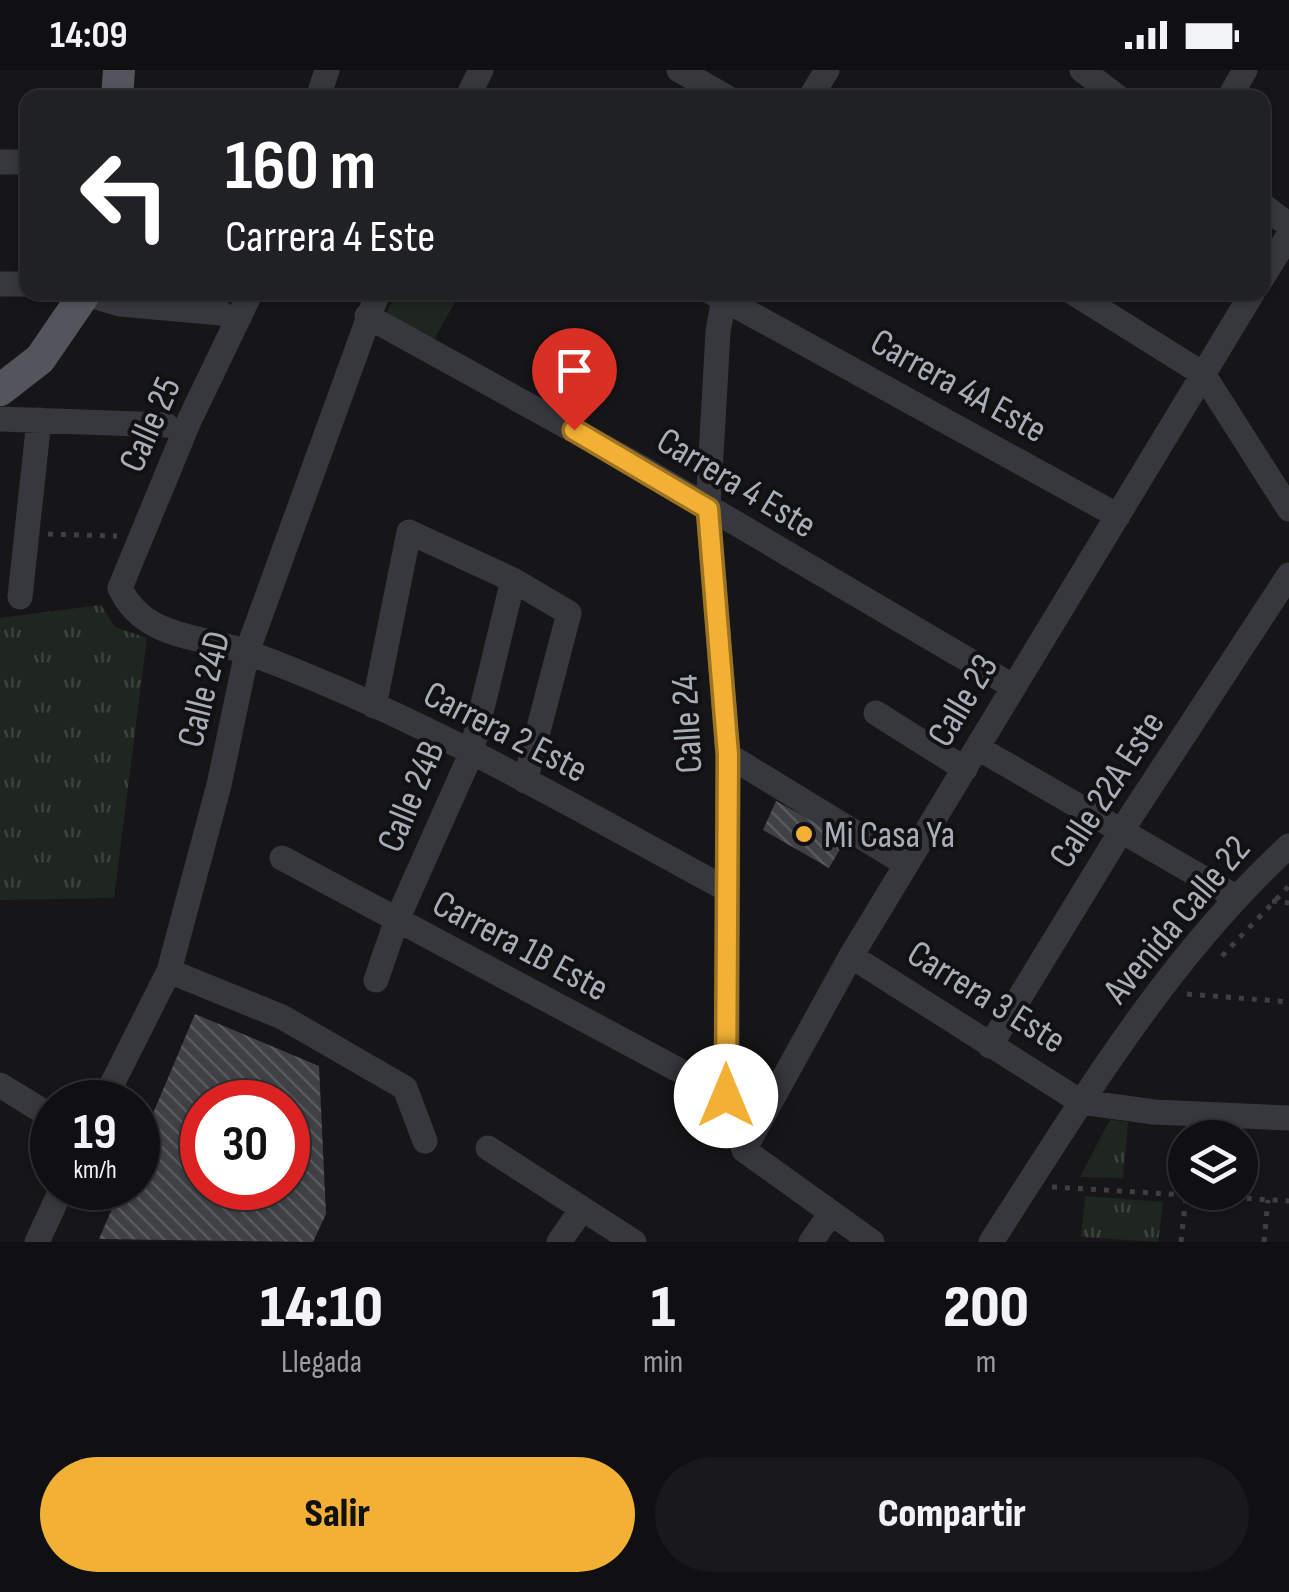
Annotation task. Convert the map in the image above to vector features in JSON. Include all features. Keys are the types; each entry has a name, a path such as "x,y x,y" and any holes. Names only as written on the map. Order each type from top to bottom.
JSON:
{"main road":[{"path":"0,390 40,359 79,300"}],"street":[{"path":"679,70 714,90"},
{"path":"1082,70 1108,90"},
{"path":"1270,265 1289,235"},
{"path":"107,300 221,312"},
{"name":"Calle 25","path":"247,300 120,588 129,608 150,626 248,652"},
{"name":"Calle 24","path":"720,300 708,509 728,755 726,1096 744,1150"},
{"name":"Carrera 4A Este","path":"729,300 1118,516"},
{"path":"1085,300 1203,374 1289,509"},
{"name":"Calle 23","path":"744,1150 906,864 1248,300"},
{"name":"Carrera 4 Este","path":"373,304 708,509 1014,687"},
{"name":"Calle 24D","path":"114,1080 169,971 219,785 248,652 373,304"},
{"path":"0,419 166,425"},
{"path":"20,597 30,533 39,420"},
{"path":"374,706 409,532 513,580 569,614 525,781"},
{"name":"Calle 22A Este","path":"990,1046 1120,833 1289,575"},
{"name":"Calle 24B","path":"376,980 396,922 471,754 513,580"},
{"name":"Carrera 2 Este","path":"248,652 374,706 471,754 726,889"},
{"path":"876,713 1120,833 1234,896"},
{"path":"728,755 906,864"},
{"name":"Avenida Calle 22","path":"991,1242 1040,1190 1081,1102 1151,1000 1234,896 1289,846"},
{"name":"Carrera 1B Este","path":"282,858 726,1096"},
{"name":"Carrera 3 Este","path":"852,956 1081,1102"},
{"path":"169,971 282,1017 405,1088 425,1141"},
{"path":"0,1085 30,1103"},
{"path":"1081,1102 1154,1112 1289,1118"},
{"path":"488,1148 634,1242"},
{"path":"744,1150 872,1242"},
{"path":"559,1242 582,1209"},
{"path":"41,1240 53,1210"},
{"path":"812,1242 831,1213"}],"path":[{"path":"30,533 140,537"},
{"path":"1212,967 1289,886"},
{"path":"1176,1010 1200,980"},
{"path":"1151,1000 1188,994 1289,1002"},
{"path":"1040,1190 1062,1171"},
{"path":"1040,1190 1168,1195"},
{"path":"1258,1200 1289,1201"},
{"path":"1264,1242 1268,1200"},
{"path":"1181,1242 1184,1210"}],"green space":[{"path":"393,300 456,300 434,340 386,314"},
{"path":"101,605 115,627 147,638 114,898 0,900 0,618"},
{"path":"1110,1120 1128,1122 1123,1178 1080,1177"},
{"path":"1085,1196 1163,1202 1158,1242 1081,1237"}],"building":[{"name":"Mi Casa Ya","path":"776,801 846,839 829,868 763,830"},
{"path":"195,1014 319,1066 326,1214 313,1242 99,1239 112,1210 160,1210 160,1097"}],"place":[{"name":"Mi Casa Ya","path":"804,834"}],"route":[{"path":"574,430 708,509 728,755 726,1096"}]}
